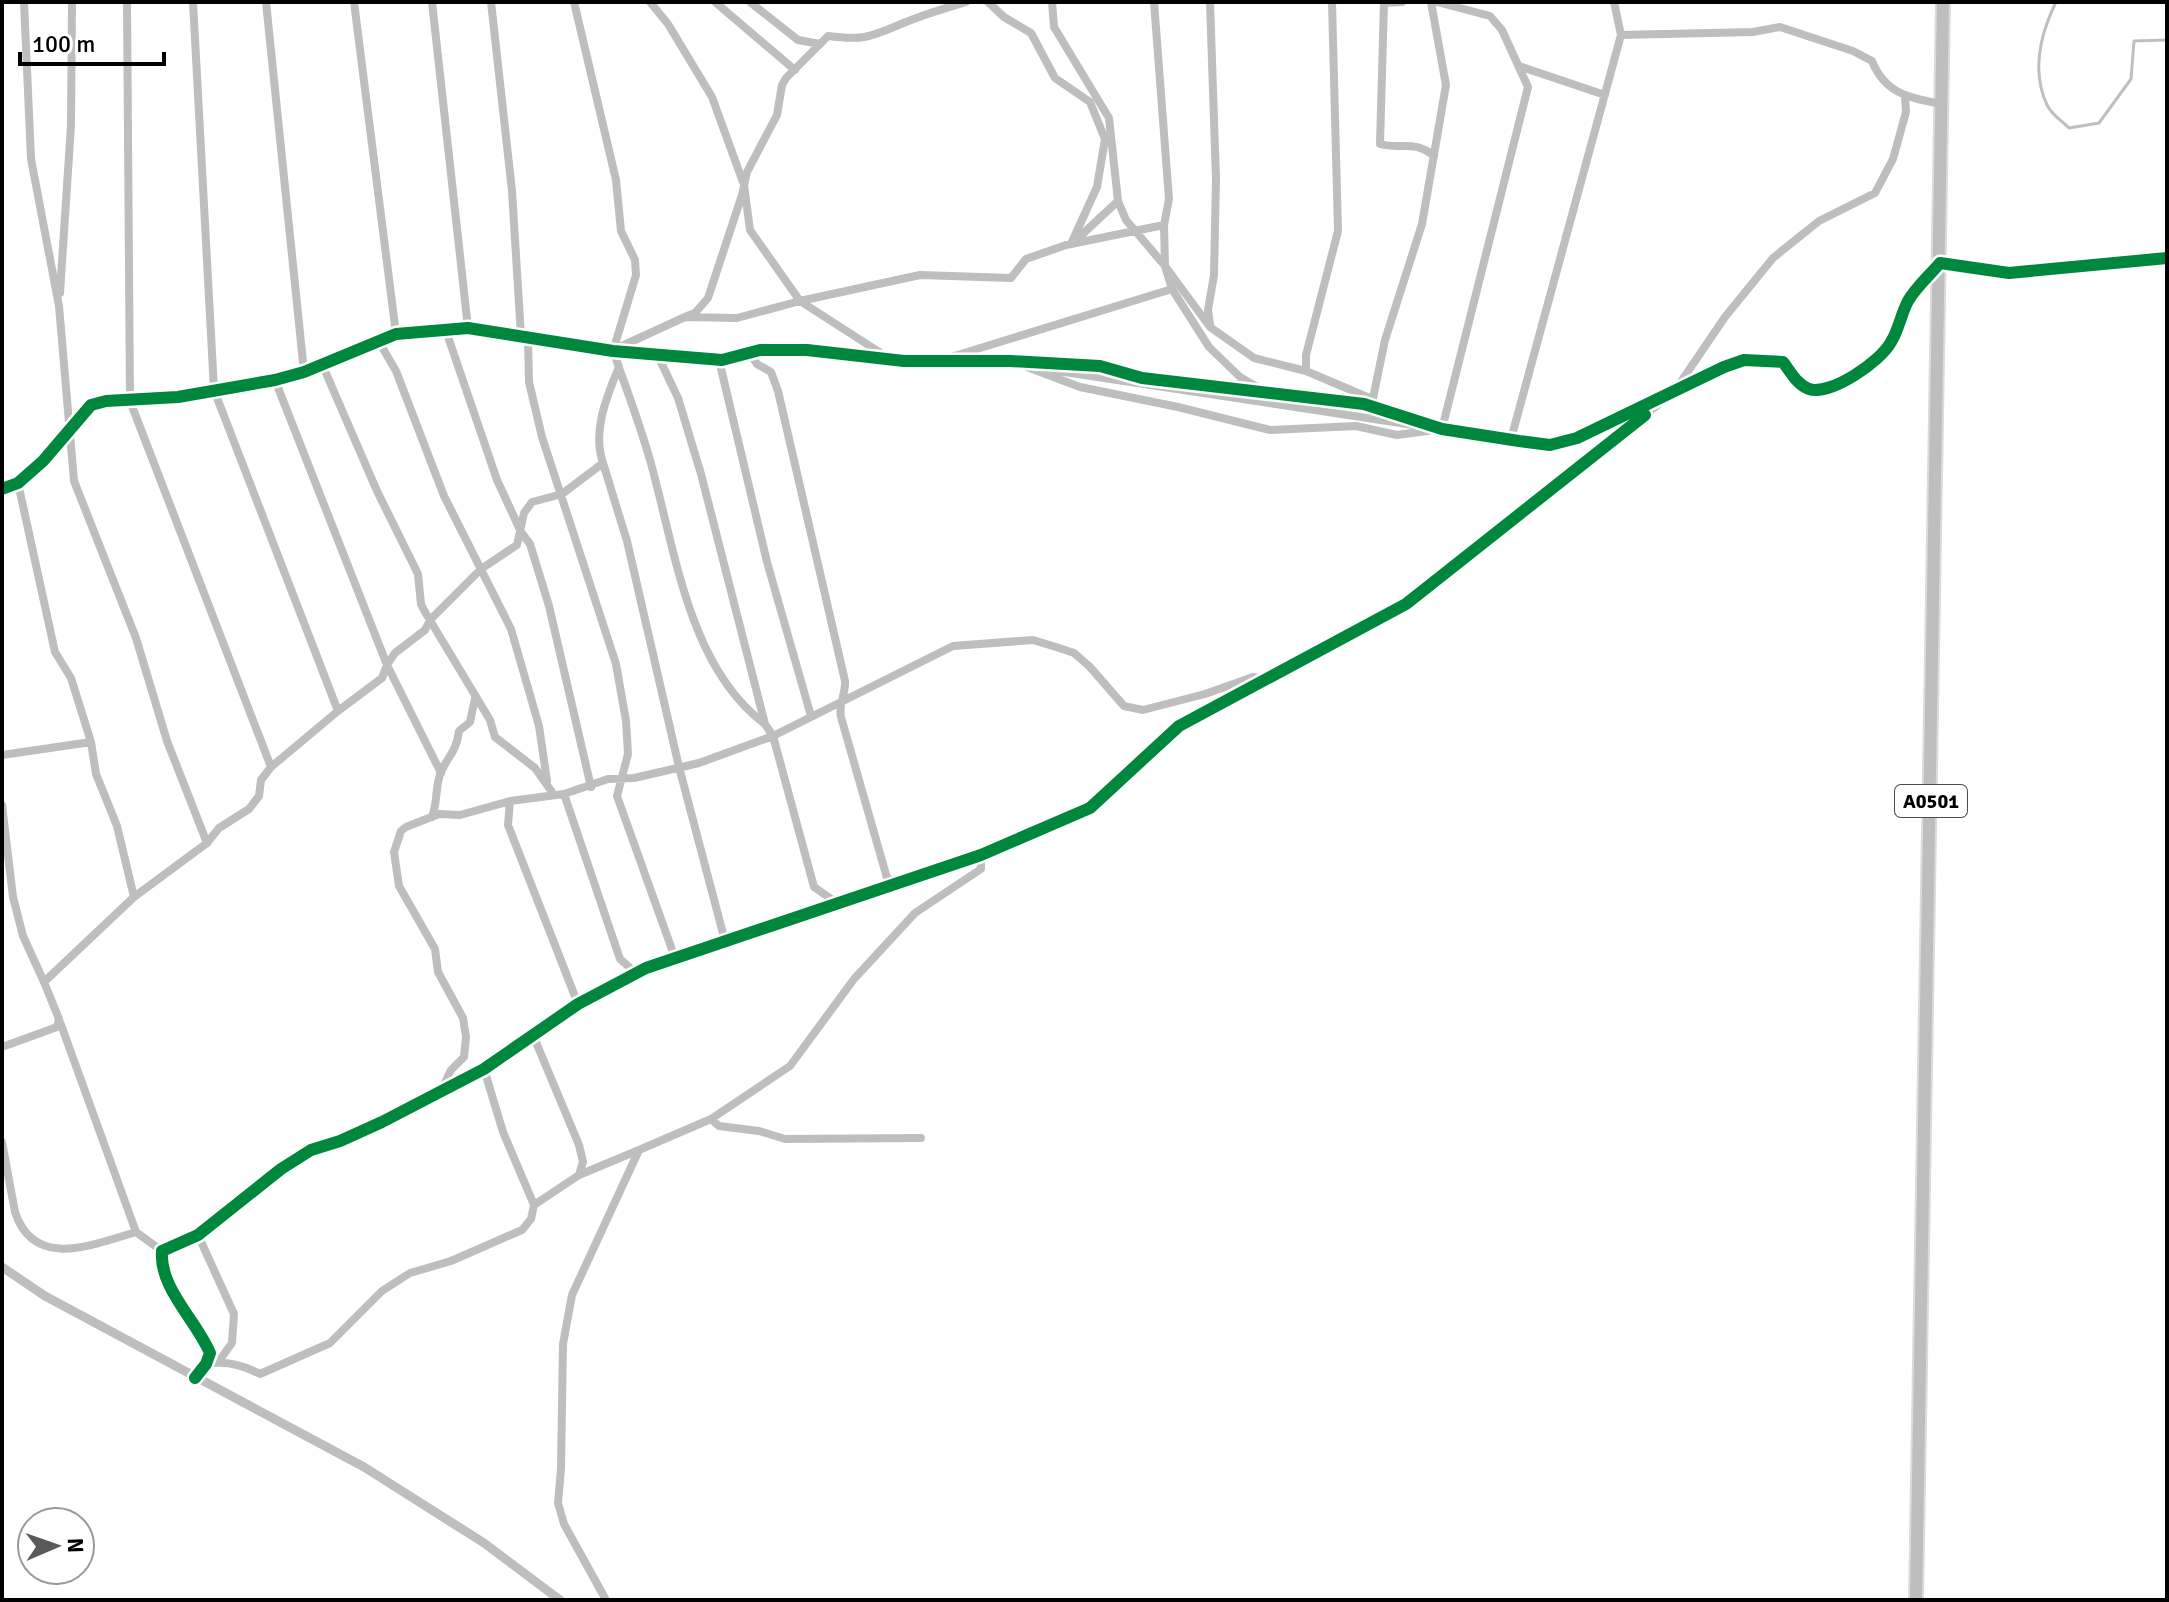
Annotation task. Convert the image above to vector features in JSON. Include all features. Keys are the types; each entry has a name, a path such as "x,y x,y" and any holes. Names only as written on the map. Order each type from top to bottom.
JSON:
{"highway":[{"name":"A0501","path":"1916,1600 1943,2"}],"street":[{"path":"24,2 31,159 59,306 74,481 136,638 167,741 207,843"},
{"path":"59,306 71,125 72,2"},
{"path":"127,2 130,401 271,767"},
{"path":"193,2 214,390 338,711"},
{"path":"266,2 304,372"},
{"path":"354,2 396,334"},
{"path":"432,2 468,328"},
{"path":"491,2 529,382 542,437 616,664 628,754 617,796 675,958"},
{"path":"574,2 616,180 621,231 635,260 636,275 613,351 650,458 698,630 714,668 744,708 765,724 773,736 814,887 837,903"},
{"path":"650,2 705,82 744,185 750,230 800,301 890,360"},
{"path":"715,2 795,70"},
{"path":"750,2 798,40 820,44"},
{"path":"613,351 695,313 708,298 753,157 777,115 782,85 828,36 852,39 879,35 907,21 966,2"},
{"path":"988,2 1004,17 1031,33 1055,78 1090,102 1105,139 1097,187 1071,244"},
{"path":"1154,2 1169,199 1164,225 1165,266 1172,289 1209,347 1240,377 1264,392"},
{"path":"1210,2 1216,166 1214,275 1208,310 1210,327"},
{"path":"1306,371 1306,355 1338,231 1332,2"},
{"path":"1402,2 1384,2 1380,144 1414,144 1434,156"},
{"path":"1372,403 1385,340 1422,224 1446,85 1434,2 1490,16 1502,30 1528,87 1442,429"},
{"path":"1515,440 1621,35 1614,2"},
{"path":"1055,4 1054,27 1109,118 1118,201 1126,220 1137,230 1210,327 1254,358 1306,371 1372,403 1442,429"},
{"path":"1621,35 1753,32 1780,27 1853,51 1872,61 1878,76 1905,97 1942,104"},
{"path":"1519,66 1605,95"},
{"path":"162,1251 198,1235 281,1169 311,1150 354,1135 484,1069 578,1004 636,973 981,855 1090,808 1179,726 1406,604 1674,393 1725,317 1773,258 1819,221 1875,193 1893,159 1906,112 1905,97"},
{"path":"1071,244 1118,201"},
{"path":"685,317 737,318 920,275 1011,278 1026,259 1071,244 1164,225"},
{"path":"1027,367 1550,445 1577,438 1744,360 1783,362 1802,386 1813,390 1826,388 1862,371 1887,348 1909,300 1940,263 2009,273 2167,258"},
{"path":"942,360 1172,289"},
{"path":"445,328 497,480 521,532 530,544 549,606 591,787"},
{"path":"2,489 18,483 43,461 91,405 106,401 178,397 275,380 304,372 396,334 445,328 468,328 613,351 719,360 760,350 807,350 890,360 1010,361 1100,366 1142,378 1372,403"},
{"path":"378,340 396,371 444,496 511,629 539,726 548,784"},
{"path":"750,353 757,364 771,372 778,391 845,681 846,690 839,708 841,717 887,878 898,883"},
{"path":"658,356 678,398 692,443 726,563 765,724"},
{"path":"719,360 770,574 811,716"},
{"path":"1010,361 1080,387 1270,430 1356,426 1397,435 1442,429"},
{"path":"322,364 377,491 418,574 421,604 490,720 495,737 529,763 559,795 620,959 636,973"},
{"path":"619,367 602,411 600,454 627,541 679,767 725,941"},
{"path":"275,380 387,665 441,773"},
{"path":"44,982 134,897 207,843 219,828 249,809 259,796 261,780 271,767 382,678 395,653 425,630 430,620 481,569 517,545 524,513 532,502 562,494 603,463"},
{"path":"18,483 55,652 71,678 91,742 96,774 117,826 134,897"},
{"path":"438,1093 451,1070 464,1057 466,1037 463,1018 438,972 435,949 399,886 394,852 401,831 432,817 450,813 460,815 510,801 559,795 608,779 634,778 699,763 773,736 953,646 1033,640 1074,653 1124,706 1143,710 1205,694 1253,677 1267,679"},
{"path":"432,817 438,800 441,773 456,748 459,731 470,722 475,698"},
{"path":"2,755 91,742"},
{"path":"510,801 508,825 578,1004"},
{"path":"2,805 13,897 23,936 59,1019 136,1232 162,1251"},
{"path":"534,1205 579,1175 711,1119 790,1066 854,979 915,913 981,869 981,855"},
{"path":"2,1047 57,1027 59,1019"},
{"path":"533,1035 579,1145 583,1162 579,1175"},
{"path":"206,1364 219,1361 247,1367 260,1374 330,1343 382,1291 410,1273 451,1261 522,1230 531,1219 534,1205 503,1132 484,1069"},
{"path":"711,1119 719,1126 759,1131 785,1139 921,1138"},
{"path":"2,1142 15,1212 34,1242 54,1249 78,1248 136,1232"},
{"path":"606,1600 564,1524 558,1503 563,1344 572,1295 639,1150"},
{"path":"198,1235 234,1314 232,1343 219,1361"},
{"path":"162,1251 161,1266 166,1280 210,1353 195,1378"},
{"path":"2,1267 45,1296 364,1467 484,1543 560,1600"}],"waterway":[{"path":"2056,2 2042,40 2039,79 2049,108 2069,128 2099,123 2131,79 2134,41 2167,40"}],"cycle path":[{"path":"2,489 18,483 43,461 91,405 106,401 178,397 275,380 304,372 396,334 468,328 613,351 722,360 760,350 807,350 904,361 1010,361 1100,366 1142,378 1364,404 1442,429 1550,445 1577,438 1744,360 1783,362 1797,381 1809,389 1818,390 1842,382 1886,350 1908,301 1940,263 2009,273 2167,258"},
{"path":"195,1378 210,1353 172,1291 166,1278 162,1251 198,1235 281,1169 311,1150 382,1122 484,1069 578,1004 646,968 981,855 1090,808 1179,726 1406,604 1645,415"}]}
